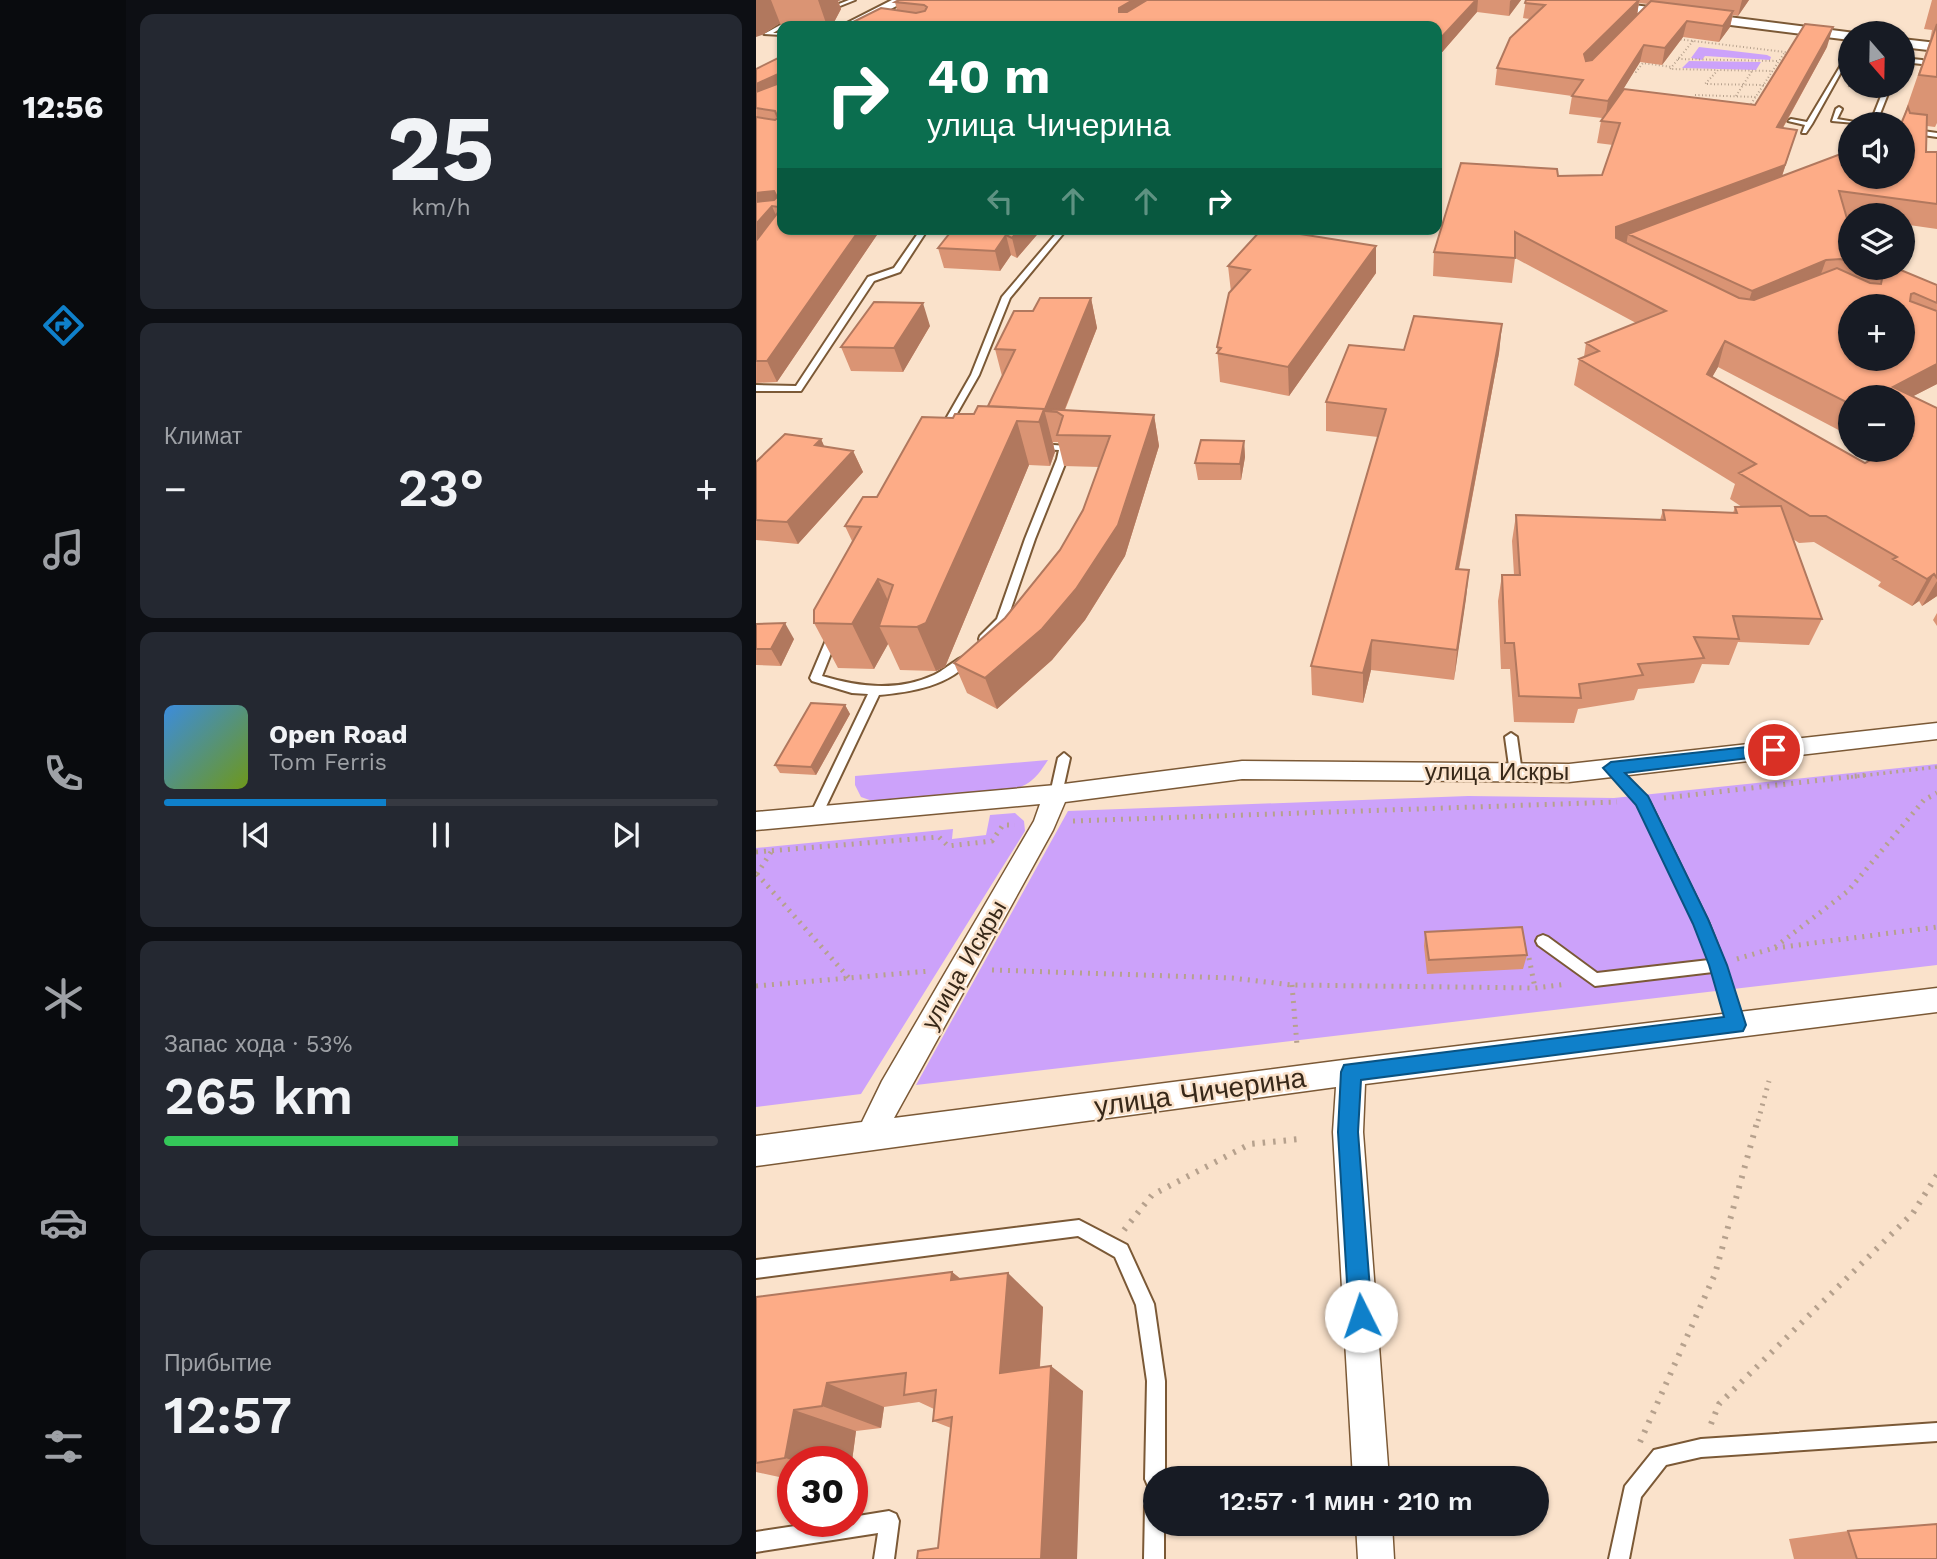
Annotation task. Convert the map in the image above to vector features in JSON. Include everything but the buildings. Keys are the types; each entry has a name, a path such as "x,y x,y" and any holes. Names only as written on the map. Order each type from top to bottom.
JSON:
{"main road":[{"path":"1564,0 1646,13 1838,35"},
{"path":"863,21 899,2"},
{"path":"1915,44 1937,47"}],"street":[{"name":"улица Искры","path":"756,821 1056,794 1242,770 1569,773 1937,731"},
{"name":"улица Искры","path":"871,1135 892,1091 1045,823 1056,794"},
{"name":"улица Чичерина","path":"756,1151 1351,1072 1937,1000"},
{"path":"1351,1072 1348,1132 1370,1466"},
{"path":"1375,1536 1376,1559"}],"lane":[{"path":"817,11 830,10 853,0"},
{"path":"866,0 899,2"},
{"path":"766,34 777,28"},
{"path":"756,35 777,34"},
{"path":"1915,61 1922,62"},
{"path":"1804,132 1838,72"},
{"path":"1835,118 1839,109"},
{"path":"1814,115 1838,121"},
{"path":"1791,121 1809,124"},
{"path":"1915,132 1937,135"},
{"path":"756,388 797,389 871,279 897,270 921,235"},
{"path":"950,443 937,442 975,375 1006,297 1059,235"},
{"path":"840,616 816,678 852,689 875,691 918,687 954,671 1002,620 1064,447 1026,446"},
{"path":"816,816 875,691"},
{"path":"1511,737 1516,773"},
{"path":"1056,794 1064,758"},
{"path":"1611,768 1643,801 1718,965 1736,1025"},
{"path":"1543,941 1595,980 1718,965"},
{"path":"756,1269 1079,1228 1121,1251 1145,1304 1156,1381 1155,1466"},
{"path":"1619,1559 1632,1493 1661,1457 1701,1448 1937,1432"},
{"path":"756,1542 889,1521 884,1559"},
{"path":"1154,1536 1154,1559"}],"path":[{"path":"1667,37 1796,54"},
{"path":"1672,67 1693,41"},
{"path":"1746,113 1785,52"},
{"path":"1678,60 1779,61"},
{"path":"1625,70 1636,72 1643,63 1672,67"},
{"path":"1672,67 1670,69 1773,71"},
{"path":"1718,70 1705,84 1763,85"},
{"path":"1736,96 1753,70"},
{"path":"1831,84 1838,85"},
{"path":"1695,95 1756,97"},
{"path":"1738,106 1750,106"},
{"path":"756,852 939,837 948,846 992,841 1003,825 1116,818 1643,801 1937,767"},
{"path":"1774,948 1848,891 1924,800 1937,793"},
{"path":"788,818 772,851 756,874 850,979"},
{"path":"1718,965 1774,948 1937,927"},
{"path":"756,986 941,970"},
{"path":"990,970 1232,978 1292,985 1535,988 1595,980"},
{"path":"1292,985 1297,1045"},
{"path":"1632,1493 1641,1435 1715,1274 1769,1081"},
{"path":"1112,1245 1152,1195 1250,1144 1300,1139"},
{"path":"1701,1448 1719,1404 1913,1213 1937,1175"}],"shaded area":[{"path":"1699,47 1771,57 1770,60 1705,56 1702,60 1691,58"},
{"path":"1689,61 1761,62 1756,70 1682,68"},
{"path":"1048,760 1031,781 1006,792 881,804 861,797 855,785 855,776"},
{"path":"1937,764 1937,965 916,1085 1068,811 1468,796 1614,798"},
{"path":"1015,813 1024,821 1025,831 861,1094 756,1107 756,848 953,829 952,839 986,835 990,815"}],"route":[{"path":"1361,1316 1348,1132 1351,1072 1736,1025 1729,996 1702,924 1643,801 1611,768 1774,750"}]}
